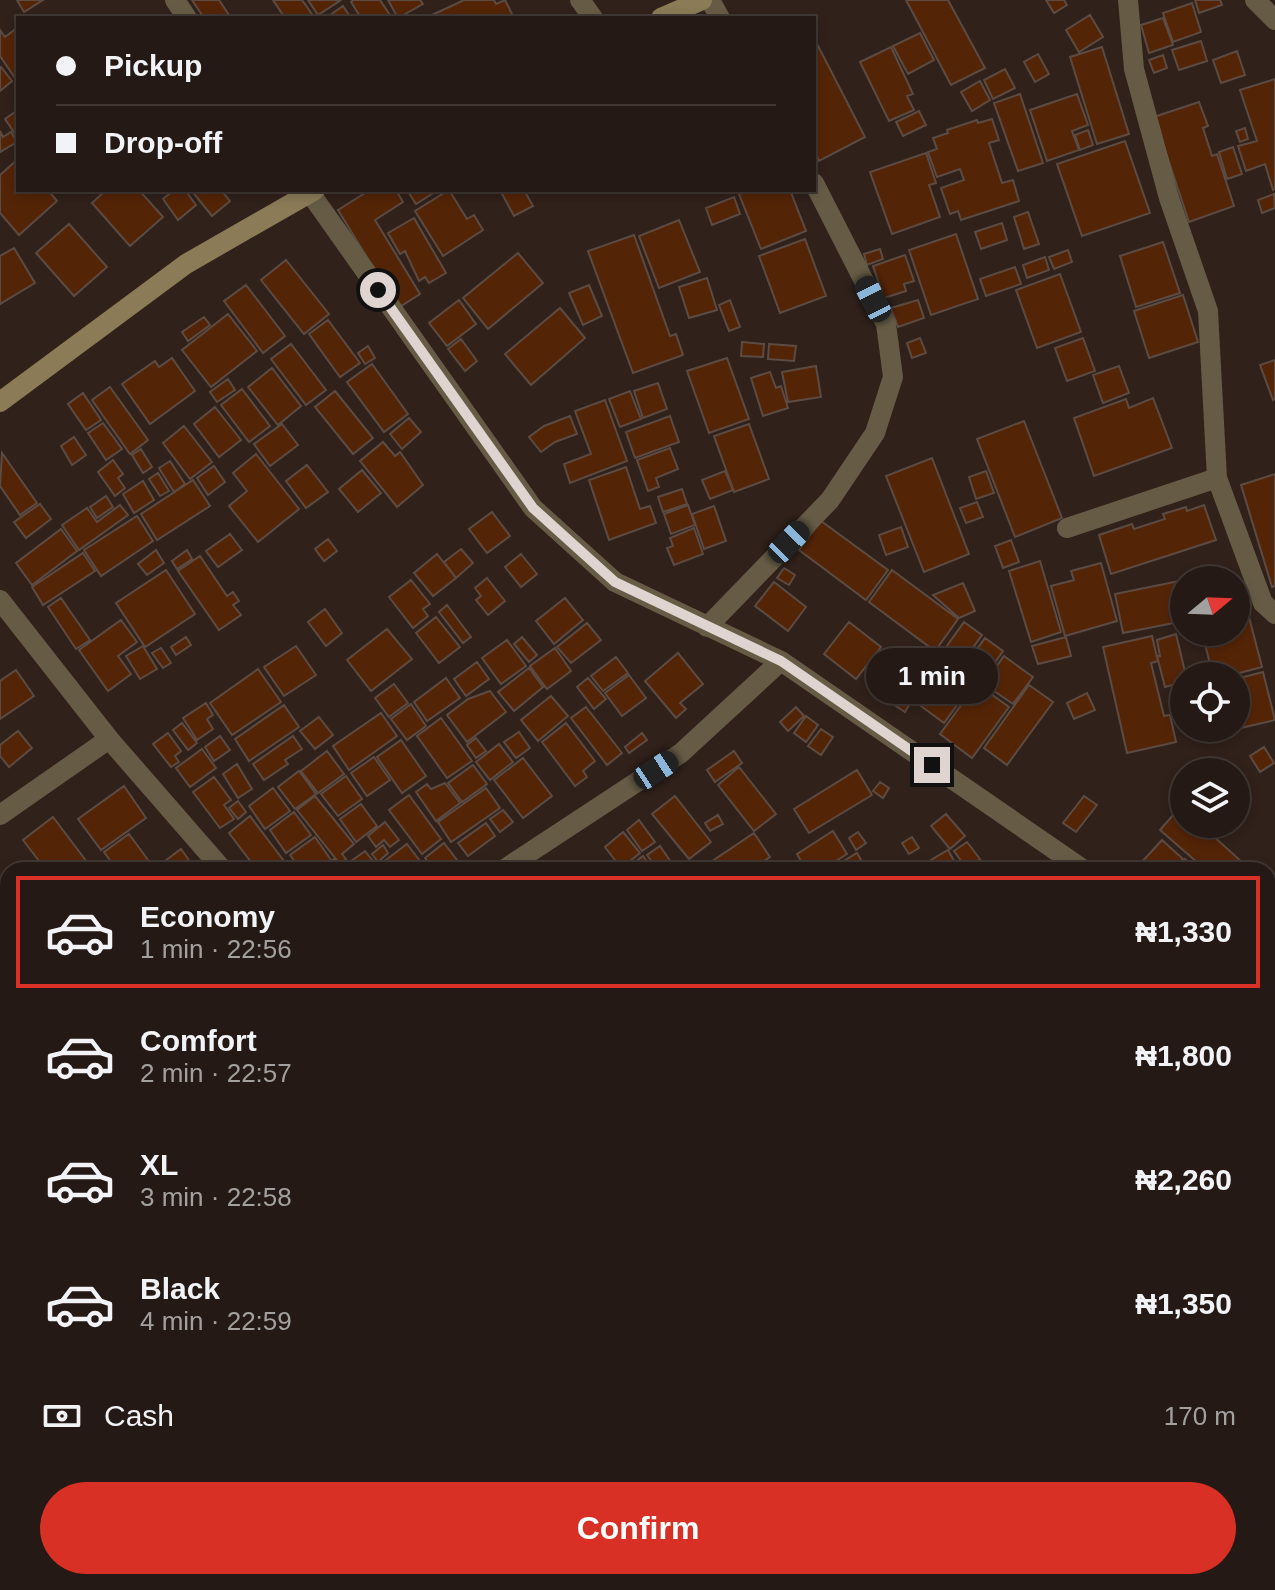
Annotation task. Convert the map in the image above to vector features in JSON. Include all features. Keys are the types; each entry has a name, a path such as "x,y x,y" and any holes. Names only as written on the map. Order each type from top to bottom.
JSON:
{"main road":[{"path":"666,16 702,0"},
{"path":"0,402 186,264 309,192"}],"street":[{"path":"1128,0 1134,69 1169,198 1208,311 1217,478 1263,603 1275,614"},
{"path":"1255,0 1275,20"},
{"path":"707,627 830,500 875,433 893,377 886,324 816,187"},
{"path":"312,192 533,508 615,582 781,661 1072,862"},
{"path":"1067,528 1217,478"},
{"path":"0,600 109,739 216,862"},
{"path":"515,862 681,753 781,661"},
{"path":"0,815 109,739"}],"building":[{"path":"17,0 43,0 24,12"},
{"path":"192,0 219,0 230,16 203,16"},
{"path":"273,0 302,0 313,16 284,16"},
{"path":"308,0 341,0 318,15"},
{"path":"380,0 391,16 360,16 351,2"},
{"path":"388,0 420,0 423,4 402,16 397,16"},
{"path":"464,0 494,0 496,4 505,0 513,16 433,16"},
{"path":"906,0 948,0 985,68 951,85"},
{"path":"1046,0 1064,0 1067,5 1054,13"},
{"path":"1195,0 1220,0 1222,5 1199,13"},
{"path":"1192,3 1201,32 1173,42 1163,13"},
{"path":"343,6 350,16 329,16"},
{"path":"1090,15 1103,37 1079,52 1066,30"},
{"path":"1163,18 1173,45 1149,53 1141,25"},
{"path":"16,29 15,78 0,56 0,30 5,37"},
{"path":"920,33 934,60 908,74 893,46"},
{"path":"1201,41 1207,61 1179,70 1172,50"},
{"path":"816,42 865,137 819,161 816,154"},
{"path":"891,47 913,94 907,96 914,110 889,121 860,62"},
{"path":"1102,47 1129,134 1097,144 1070,57"},
{"path":"1237,51 1245,75 1221,83 1213,60"},
{"path":"1038,54 1049,74 1035,82 1024,62"},
{"path":"1163,55 1167,68 1154,73 1149,60"},
{"path":"0,68 12,81 0,91"},
{"path":"1005,69 1015,88 993,99 984,80"},
{"path":"1275,79 1273,190 1265,164 1246,171 1238,146 1257,141 1240,90"},
{"path":"980,81 990,100 972,111 961,92"},
{"path":"1020,94 1043,163 1018,171 994,103"},
{"path":"1077,94 1088,125 1072,131 1079,150 1047,161 1030,110"},
{"path":"1199,102 1208,126 1203,128 1212,156 1217,154 1234,206 1189,222 1154,117"},
{"path":"16,111 16,135 5,119"},
{"path":"919,111 926,125 903,136 896,122"},
{"path":"992,119 999,140 989,143 1002,183 1013,180 1019,201 961,220 958,211 950,214 941,188 964,180 960,169 937,177 928,152 937,149 933,138 948,133 947,130 977,120 978,123"},
{"path":"1245,128 1248,139 1240,142 1236,131"},
{"path":"1088,130 1093,145 1080,150 1075,135"},
{"path":"0,131 3,137 11,132 16,143 0,152"},
{"path":"1125,141 1150,213 1082,236 1057,164"},
{"path":"1233,147 1242,174 1227,179 1219,152"},
{"path":"926,153 936,183 929,185 940,217 892,234 870,172"},
{"path":"16,161 16,192 50,192 57,201 19,235 0,213 0,175"},
{"path":"104,192 141,192 163,217 130,246 92,203"},
{"path":"172,192 186,192 196,205 178,220 163,199"},
{"path":"193,192 223,192 230,201 212,216"},
{"path":"367,192 397,192 403,202 375,220 420,294 398,308 338,210"},
{"path":"408,192 435,192 416,204"},
{"path":"450,192 467,219 474,215 483,230 443,256 415,211"},
{"path":"501,192 525,192 533,206 514,216"},
{"path":"791,192 806,231 761,249 739,194"},
{"path":"1274,194 1275,208 1262,213 1258,200"},
{"path":"734,197 740,214 712,225 706,208"},
{"path":"1028,212 1039,244 1024,249 1014,217"},
{"path":"414,218 446,273 429,283 425,277 419,281 405,251 400,254 388,233"},
{"path":"679,220 700,272 659,288 639,236"},
{"path":"1002,223 1007,240 981,249 975,232"},
{"path":"69,224 107,267 74,296 36,253"},
{"path":"956,234 978,299 931,315 909,250"},
{"path":"634,235 670,336 676,334 683,355 633,373 588,251"},
{"path":"805,239 826,296 780,313 759,256"},
{"path":"1163,242 1180,293 1136,307 1120,256"},
{"path":"14,248 35,283 0,304 0,256"},
{"path":"880,249 883,259 867,265 864,254"},
{"path":"1068,250 1072,262 1054,269 1049,257"},
{"path":"518,253 543,283 488,329 463,298"},
{"path":"905,255 914,281 904,284 906,291 884,298 873,266"},
{"path":"1045,257 1049,270 1027,278 1023,265"},
{"path":"286,260 329,314 304,334 261,280"},
{"path":"1015,267 1021,284 986,296 980,279"},
{"path":"1060,274 1081,332 1037,348 1016,290"},
{"path":"707,278 717,310 689,318 679,287"},
{"path":"246,285 285,336 263,353 224,301"},
{"path":"589,285 602,316 583,325 569,293"},
{"path":"1183,295 1198,342 1149,358 1134,311"},
{"path":"459,300 476,324 447,346 429,323"},
{"path":"730,300 740,327 729,331 719,305"},
{"path":"918,300 924,318 898,327 891,308"},
{"path":"560,308 585,338 531,385 505,354"},
{"path":"228,314 257,351 211,387 182,350"},
{"path":"204,317 210,325 188,341 182,332"},
{"path":"328,320 360,363 340,377 309,334"},
{"path":"920,338 926,353 912,358 907,343"},
{"path":"1083,338 1095,371 1067,381 1055,348"},
{"path":"461,339 477,361 465,371 448,349"},
{"path":"742,342 764,344 763,357 741,356"},
{"path":"291,344 326,390 306,405 271,359"},
{"path":"769,344 796,346 794,361 768,359"},
{"path":"368,346 375,358 365,364 358,353"},
{"path":"172,358 195,391 150,424 122,384 155,361 159,367"},
{"path":"727,358 749,419 709,433 687,371"},
{"path":"1275,360 1275,399 1273,400 1260,365"},
{"path":"372,364 408,414 384,432 347,382"},
{"path":"816,366 821,397 788,402 782,372"},
{"path":"1119,366 1129,393 1103,403 1093,375"},
{"path":"272,368 301,406 278,425 248,387"},
{"path":"770,372 776,388 781,386 788,408 763,416 751,378"},
{"path":"228,379 235,390 217,402 210,392"},
{"path":"658,383 667,409 643,418 634,391"},
{"path":"110,387 148,440 130,454 92,400"},
{"path":"242,389 270,426 249,442 221,405"},
{"path":"335,391 373,438 353,454 315,407"},
{"path":"630,391 641,419 620,427 609,399"},
{"path":"83,393 101,420 86,430 68,404"},
{"path":"1153,398 1172,448 1094,476 1074,418 1126,399 1129,408"},
{"path":"605,400 627,461 570,483 564,464 591,454 575,411"},
{"path":"215,407 241,440 219,457 194,424"},
{"path":"570,416 577,434 555,442 541,452 529,437 544,426"},
{"path":"670,416 679,442 635,458 626,432"},
{"path":"409,418 421,432 402,449 390,434"},
{"path":"1024,421 1062,518 1015,537 977,439"},
{"path":"103,423 122,449 106,460 88,433"},
{"path":"282,424 298,445 270,466 254,444"},
{"path":"749,424 769,479 734,492 714,436"},
{"path":"184,426 212,462 190,479 163,443"},
{"path":"74,437 86,455 72,465 61,446"},
{"path":"383,442 395,456 400,452 423,485 397,507 360,461"},
{"path":"670,448 678,469 656,478 659,487 648,491 637,460"},
{"path":"141,449 152,467 143,473 132,455"},
{"path":"2,453 37,503 20,515 0,486"},
{"path":"256,454 299,509 258,542 229,506 247,491 233,473"},
{"path":"932,458 969,554 924,572 886,476"},
{"path":"113,460 123,474 118,478 125,488 115,496 98,472"},
{"path":"170,461 185,484 174,492 159,468"},
{"path":"307,465 328,492 306,508 286,481"},
{"path":"214,466 225,482 208,495 197,478"},
{"path":"626,467 640,509 650,506 656,523 609,540 589,480"},
{"path":"362,470 381,493 358,512 339,489"},
{"path":"725,471 733,490 710,499 702,480"},
{"path":"986,471 994,493 976,499 969,477"},
{"path":"158,473 169,491 160,496 149,479"},
{"path":"1275,474 1275,586 1272,587 1241,485"},
{"path":"193,480 210,506 157,540 141,514"},
{"path":"143,481 154,500 134,513 123,494"},
{"path":"682,489 687,504 663,512 658,497"},
{"path":"106,496 113,507 97,518 90,507"},
{"path":"977,502 983,517 966,523 960,508"},
{"path":"40,504 51,519 26,538 14,522"},
{"path":"120,505 128,515 79,550 62,525 87,508 97,522"},
{"path":"688,505 695,525 671,534 664,514"},
{"path":"1204,505 1216,540 1111,574 1099,535 1132,524 1134,529 1165,519 1163,514"},
{"path":"714,506 726,541 704,549 692,514"},
{"path":"492,512 510,536 487,553 469,529"},
{"path":"137,516 153,541 101,576 84,550"},
{"path":"821,521 888,570 866,600 799,550"},
{"path":"901,527 908,547 886,555 879,535"},
{"path":"694,528 703,554 674,565 667,548 673,546 670,538"},
{"path":"61,529 77,551 32,585 16,563"},
{"path":"230,534 242,550 218,567 206,551"},
{"path":"328,539 337,551 324,561 315,549"},
{"path":"1011,540 1019,562 1003,568 995,546"},
{"path":"461,549 473,563 456,578 444,562"},
{"path":"156,550 164,563 147,575 138,564"},
{"path":"187,550 192,559 177,569 172,561"},
{"path":"83,553 95,571 43,605 32,587"},
{"path":"437,554 456,578 433,596 414,573"},
{"path":"521,554 537,574 521,587 505,567"},
{"path":"200,556 227,596 233,592 239,601 233,605 241,615 219,630 178,571"},
{"path":"1040,561 1061,632 1031,642 1009,571"},
{"path":"1101,563 1117,621 1065,636 1051,586 1074,580 1071,571"},
{"path":"784,568 795,575 789,585 777,578"},
{"path":"166,570 195,614 145,647 116,603"},
{"path":"892,570 958,619 935,651 869,602"},
{"path":"487,578 505,601 488,615 476,600 481,596 475,588"},
{"path":"411,580 430,604 423,609 428,616 413,628 389,597"},
{"path":"774,582 806,607 788,631 755,606"},
{"path":"963,583 975,611 959,618 933,595"},
{"path":"1170,583 1170,624 1123,633 1115,594"},
{"path":"61,598 90,640 76,649 48,607"},
{"path":"565,598 583,620 554,644 536,621"},
{"path":"447,605 471,637 463,643 439,612"},
{"path":"325,609 342,633 326,646 308,622"},
{"path":"436,617 460,647 439,663 416,633"},
{"path":"121,620 137,642 118,656 131,674 108,691 79,650"},
{"path":"1250,621 1262,667 1250,670 1250,662 1210,662 1206,646 1250,646"},
{"path":"849,622 881,647 856,679 824,654"},
{"path":"964,622 982,635 962,663 944,650"},
{"path":"587,623 601,640 571,663 557,647"},
{"path":"387,629 412,659 371,691 347,660"},
{"path":"1152,636 1158,661 1151,663 1164,716 1170,715 1170,742 1176,742 1127,753 1103,647"},
{"path":"1170,636 1170,646 1179,646 1183,662 1170,662 1170,686 1165,687 1157,656 1160,656 1157,640"},
{"path":"186,637 191,645 176,655 171,647"},
{"path":"522,637 537,655 529,662 514,644"},
{"path":"1066,637 1071,656 1038,664 1032,646"},
{"path":"985,638 1003,651 989,671 985,668 977,679 963,669"},
{"path":"507,640 526,666 501,684 482,658"},
{"path":"143,646 157,669 140,679 126,656"},
{"path":"296,646 316,675 284,696 264,667"},
{"path":"161,648 171,663 163,668 152,653"},
{"path":"555,648 571,671 547,689 530,666"},
{"path":"678,653 703,684 680,703 686,709 676,718 645,681"},
{"path":"1004,656 1033,677 1013,704 984,684"},
{"path":"616,657 628,673 603,691 591,676"},
{"path":"891,658 914,674 898,695 876,680"},
{"path":"477,662 489,679 466,696 454,679"},
{"path":"925,662 939,672 923,696 909,686"},
{"path":"529,668 543,687 514,711 498,692"},
{"path":"258,669 281,702 232,735 210,703"},
{"path":"16,670 34,696 0,719 0,681"},
{"path":"1263,672 1275,720 1250,726 1250,675"},
{"path":"945,674 968,690 944,723 921,706"},
{"path":"629,675 646,698 622,716 605,693"},
{"path":"446,678 460,698 427,721 414,702"},
{"path":"588,678 606,699 594,709 577,687"},
{"path":"394,684 408,703 389,717 375,698"},
{"path":"1029,685 1053,702 1007,765 984,748"},
{"path":"984,689 1009,707 972,758 940,734 965,700 972,705"},
{"path":"490,691 506,712 467,742 447,715 468,699"},
{"path":"1087,693 1095,710 1074,719 1067,703"},
{"path":"551,696 568,716 538,741 521,720"},
{"path":"898,697 909,705 905,712 893,704"},
{"path":"206,703 213,715 207,719 213,729 197,740 183,718"},
{"path":"411,704 426,726 407,740 391,719"},
{"path":"284,705 299,727 249,761 235,739"},
{"path":"586,707 622,753 607,765 571,718"},
{"path":"796,707 804,716 788,731 780,722"},
{"path":"381,713 397,736 349,770 333,746"},
{"path":"806,716 818,725 806,742 794,733"},
{"path":"319,717 333,735 315,749 300,731"},
{"path":"441,718 472,761 447,778 417,736"},
{"path":"182,723 197,743 188,750 173,730"},
{"path":"566,723 595,761 583,771 587,777 575,786 542,742"},
{"path":"821,729 833,737 821,755 808,746"},
{"path":"18,731 32,748 9,767 0,756 0,745"},
{"path":"519,732 530,748 516,758 504,742"},
{"path":"168,733 181,751 175,756 179,762 171,767 153,744"},
{"path":"642,733 647,740 629,753 625,747"},
{"path":"220,736 230,750 214,761 205,747"},
{"path":"293,736 302,749 285,760 288,764 264,780 253,764"},
{"path":"476,738 486,751 476,758 467,745"},
{"path":"401,740 426,776 402,793 377,757"},
{"path":"499,744 513,762 490,780 476,762"},
{"path":"1264,747 1274,763 1260,772 1250,756"},
{"path":"202,749 216,768 190,787 176,768"},
{"path":"327,751 344,774 318,793 301,771"},
{"path":"734,751 742,763 715,782 707,770"},
{"path":"374,757 390,780 367,796 351,773"},
{"path":"523,758 552,796 523,818 494,780"},
{"path":"237,764 252,789 238,798 223,774"},
{"path":"473,765 487,784 462,802 448,783"},
{"path":"739,767 776,814 754,831 718,785"},
{"path":"857,770 872,795 809,833 794,809"},
{"path":"299,771 316,794 295,809 278,787"},
{"path":"346,776 362,799 338,816 321,794"},
{"path":"214,777 231,800 224,805 234,819 220,828 193,792"},
{"path":"880,782 889,788 883,798 873,791"},
{"path":"445,783 460,803 436,821 416,792 427,784 431,789"},
{"path":"124,786 146,818 101,850 78,819"},
{"path":"273,788 290,811 265,829 249,806"},
{"path":"486,788 500,808 451,842 438,822"},
{"path":"409,795 441,839 422,854 389,810"},
{"path":"315,796 354,844 342,854 346,859 338,862 297,810"},
{"path":"675,796 711,842 689,859 652,814"},
{"path":"1084,796 1097,805 1076,832 1063,823"},
{"path":"238,801 246,812 238,819 229,808"},
{"path":"361,804 377,826 356,842 340,819"},
{"path":"503,810 513,822 500,832 490,819"},
{"path":"294,812 311,835 286,853 270,830"},
{"path":"946,814 965,836 950,849 931,826"},
{"path":"718,815 723,824 710,831 705,823"},
{"path":"250,816 284,861 251,862 229,833"},
{"path":"53,817 87,862 40,862 23,840"},
{"path":"1170,819 1170,838 1215,838 1242,862 1197,862 1160,830"},
{"path":"639,820 655,842 642,851 627,830"},
{"path":"385,822 399,840 390,847 384,840 376,847 368,836"},
{"path":"486,823 495,836 468,856 458,843"},
{"path":"833,831 847,854 834,862 802,862 797,854"},
{"path":"623,832 640,853 629,862 616,862 605,847"},
{"path":"858,832 866,843 856,850 849,838"},
{"path":"754,833 770,857 763,862 711,862"},
{"path":"129,834 150,862 111,862 104,852"},
{"path":"315,837 331,860 295,862 290,855"},
{"path":"912,837 919,848 909,854 902,843"},
{"path":"1162,840 1183,859 1180,862 1142,862"},
{"path":"967,842 980,859 962,862 954,851"},
{"path":"444,843 458,862 428,862 425,858"},
{"path":"407,844 420,861 419,862 383,862"},
{"path":"383,845 388,853 378,862 372,854"},
{"path":"660,846 671,862 652,862 647,855"},
{"path":"181,849 190,862 166,862"},
{"path":"948,850 955,862 928,862"},
{"path":"365,851 374,862 350,862"},
{"path":"857,853 862,862 842,862"}],"route":[{"path":"378,290 533,508 615,582 781,661 932,765"}]}
